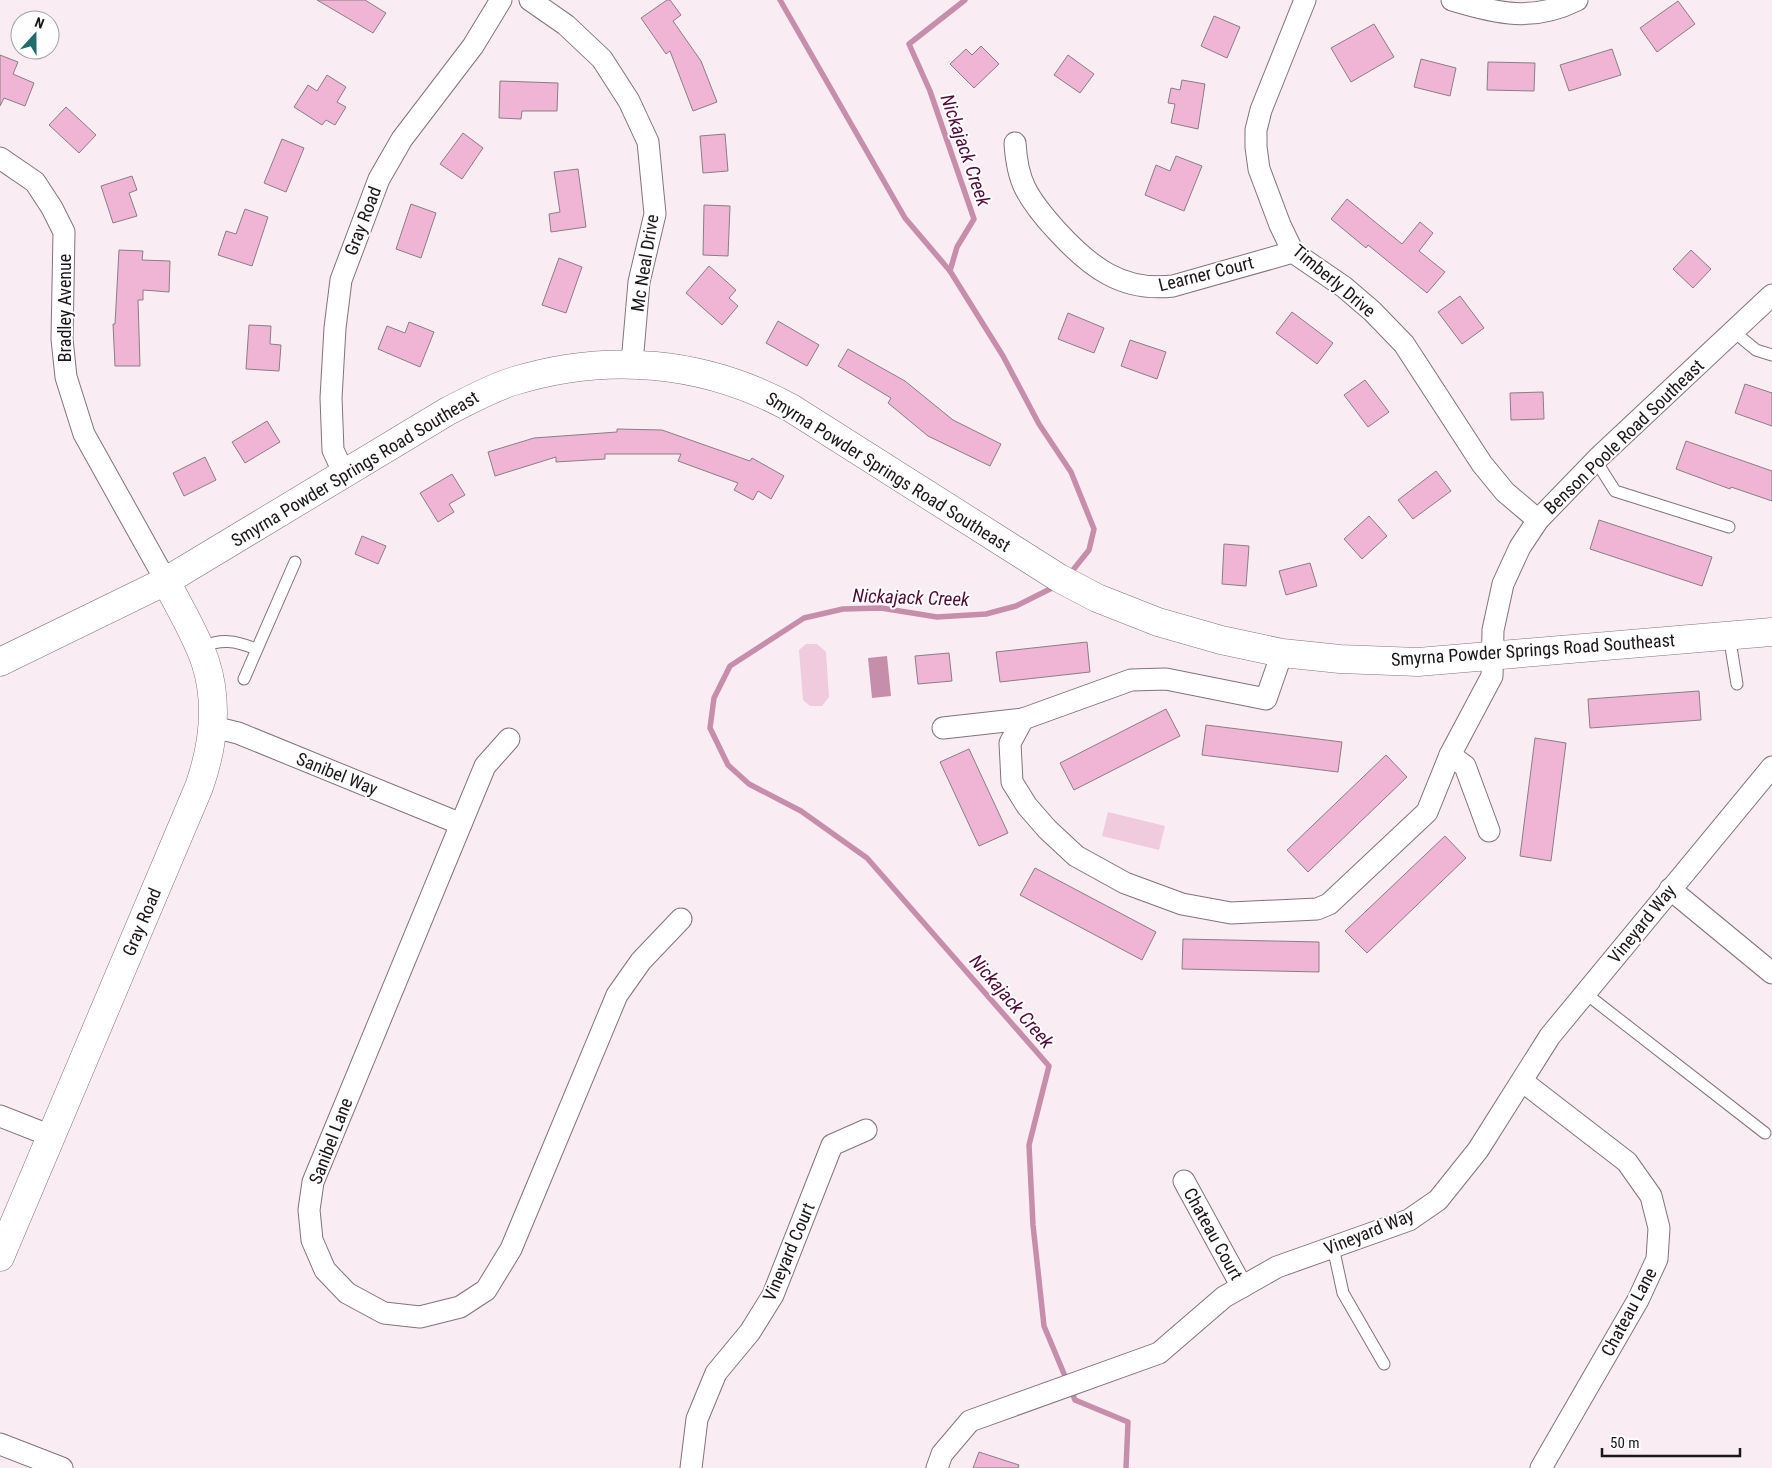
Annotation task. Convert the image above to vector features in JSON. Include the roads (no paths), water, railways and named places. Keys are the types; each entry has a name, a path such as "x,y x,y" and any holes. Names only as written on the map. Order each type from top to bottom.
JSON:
{"street":[{"name":"Gray Road","path":"345,476 333,450 331,398 341,280 379,179 402,139 473,46 501,0"},
{"name":"Mc Neal Drive","path":"530,0 566,25 602,59 629,101 648,142 655,214 639,282 632,363"},
{"name":"Timberly Drive","path":"1304,0 1261,110 1256,147 1259,169 1267,194 1293,252 1344,287 1372,311 1404,344 1482,464 1505,492 1538,520"},
{"path":"1452,0 1504,13 1531,15 1559,9 1577,0"},
{"name":"Learner Court","path":"1015,143 1017,166 1024,187 1038,208 1071,246 1090,263 1107,274 1128,283 1157,288 1173,286 1293,252"},
{"name":"Bradley Avenue","path":"0,158 35,182 52,208 64,232 62,339 66,377 84,434 166,581"},
{"name":"Benson Poole Road Southeast","path":"1023,719 1010,743 1012,782 1027,806 1047,829 1076,856 1125,883 1182,904 1231,913 1317,909 1330,904 1427,812 1450,755 1492,676 1494,655 1493,630 1503,584 1520,547 1538,520 1596,461 1772,295"},
{"name":"Smyrna Powder Springs Road Southeast","path":"0,662 166,581 345,476 448,411 512,381 545,372 632,363 708,374 764,393 791,408 1058,578 1097,598 1158,622 1222,640 1282,654 1378,662 1418,662 1772,632"},
{"name":"Gray Road","path":"0,1257 210,757 213,727 211,691 205,661 166,581"},
{"path":"943,728 1023,719 1131,680 1166,679 1266,699 1282,654"},
{"name":"Sanibel Way","path":"213,727 238,733 460,824"},
{"name":"Sanibel Lane","path":"509,739 485,766 313,1182 309,1210 312,1240 325,1270 347,1293 384,1313 420,1317 460,1307 486,1290 511,1249 616,995 641,961 681,919"},
{"path":"1450,755 1465,766 1489,831"},
{"name":"Vineyard Way","path":"937,1468 942,1454 970,1421 1159,1353 1224,1297 1242,1287 1277,1268 1409,1220 1438,1200 1478,1150 1550,1036 1670,889 1764,790 1772,766"},
{"path":"1670,889 1772,973"},
{"name":"Chateau Lane","path":"1522,1081 1627,1162 1651,1196 1659,1228 1657,1259 1638,1300 1541,1468"},
{"path":"0,1116 51,1136"},
{"name":"Vineyard Court","path":"691,1468 697,1419 716,1373 750,1332 774,1295 832,1145 866,1130"},
{"name":"Chateau Court","path":"1184,1181 1242,1287"},
{"path":"0,1444 62,1468"}],"lane":[{"path":"1733,331 1756,350 1772,355"},
{"path":"1596,461 1615,491 1729,527"},
{"path":"244,679 295,562"},
{"path":"1729,635 1737,684"},
{"path":"198,647 226,639 240,642 256,649"},
{"path":"1585,993 1765,1132"},
{"path":"1333,1247 1344,1293 1384,1364"}],"waterway":[{"name":"Nickajack Creek","path":"780,0 905,218 950,271 1003,356 1039,424 1071,472 1094,529 1089,550 1069,575"},
{"name":"Nickajack Creek","path":"950,271 957,247 974,219 930,91 909,44 965,0"},
{"name":"Nickajack Creek","path":"1056,586 1016,606 986,614 937,617 881,608 843,609 804,618 730,666 714,698 710,728 728,765 749,784 801,811 867,858 1049,1066 1029,1145 1033,1225 1044,1326 1067,1381"},
{"name":"Nickajack Creek","path":"1071,1390 1075,1400 1128,1422 1126,1468"}]}
